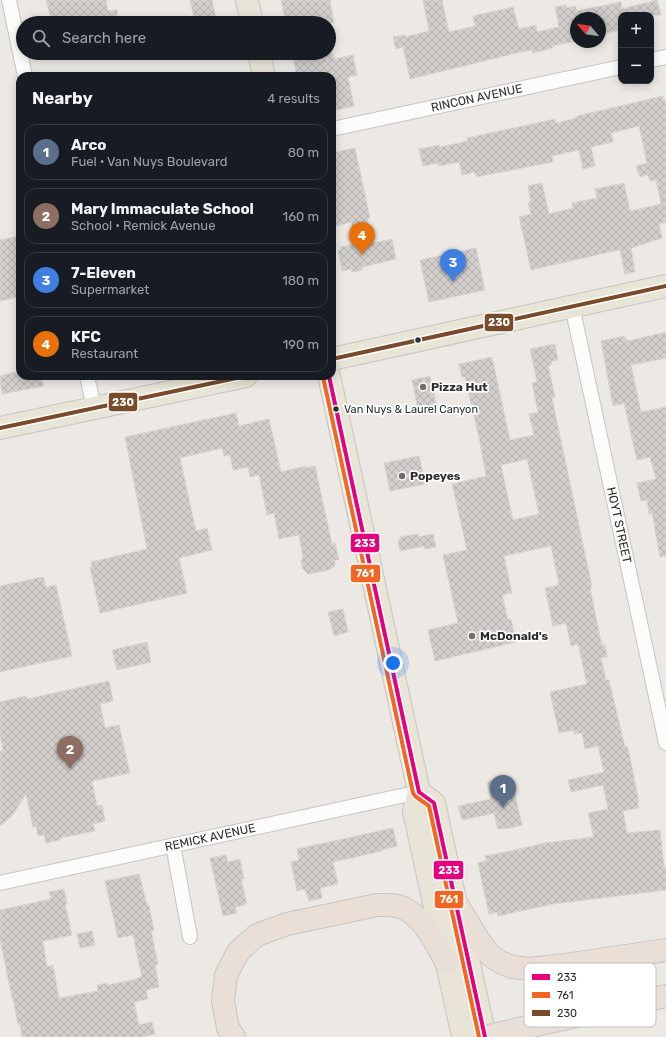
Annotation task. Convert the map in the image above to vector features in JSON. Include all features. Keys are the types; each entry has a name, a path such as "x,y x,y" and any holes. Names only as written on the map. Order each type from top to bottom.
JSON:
{"highway":[{"path":"456,903 480,942 490,955 500,962 512,967 524,968"},
{"path":"234,1037 228,1028 223,1001 226,975 238,952 257,935 287,924 377,905 392,905 406,909 428,930 447,964"},
{"path":"579,963 666,950"},
{"path":"656,998 666,996"},
{"path":"485,1037 527,1027"}],"main road":[{"path":"247,0 250,16"},
{"path":"261,60 263,72"},
{"path":"336,358 666,286"},
{"path":"0,428 227,380"},
{"path":"330,380 419,792 414,811 463,1037"},
{"path":"419,792 434,803 485,1037"}],"street":[{"path":"9,0 16,33"},
{"path":"654,59 666,57"},
{"path":"22,60 24,72"},
{"name":"RINCON AVENUE","path":"336,128 618,68"},
{"name":"HOYT STREET","path":"572,306 665,737"},
{"path":"89,380 94,408"},
{"name":"REMICK AVENUE","path":"0,883 419,792"},
{"path":"173,845 190,937"}],"building":[{"path":"46,0 106,0 108,11 117,10 118,16 50,16"},
{"path":"190,0 212,0 215,16 193,16"},
{"path":"281,0 330,0 333,16 284,16"},
{"path":"423,0 442,0 449,32 475,26 473,16 513,7 519,29 536,25 537,32 559,27 555,7 566,5 567,8 576,6 576,11 621,2 622,9 657,0 661,15 654,15 654,12 618,12 618,31 606,33 606,12 570,12 570,42 552,46 553,48 533,53 532,50 521,52 410,79 403,47 396,49 393,37 405,35 405,37 429,31"},
{"path":"353,55 357,75 348,77 354,106 336,110 336,72 296,72 294,60 336,60 336,59"},
{"path":"663,96 663,100 666,100 666,222 659,224 662,238 631,248 635,272 625,274 620,250 531,270 519,217 531,214 528,202 531,202 528,186 542,183 549,214 573,208 572,203 597,198 595,189 624,183 630,211 661,204 656,180 650,181 648,175 640,177 636,166 647,163 639,126 611,133 613,142 591,147 595,166 583,169 579,150 552,156 553,162 476,177 475,172 462,175 459,162 439,166 438,163 423,166 419,149 440,145 440,147 468,141 467,138 555,119 556,123 577,118 577,116"},
{"path":"355,148 370,218 367,219 373,243 392,239 396,259 362,267 362,270 352,272 351,269 342,271 338,250 341,250 340,247 356,244 351,222 336,226 336,152"},
{"path":"16,237 16,297 0,301 0,240"},
{"path":"476,248 485,290 429,302 420,260"},
{"path":"666,332 666,358 631,365 641,412 666,407 666,556 660,557 652,513 649,514 647,500 641,501 637,483 656,479 650,457 637,460 624,403 613,406 601,341 624,336 628,341"},
{"path":"555,344 558,360 551,361 552,365 548,365 555,397 552,398 592,587 590,588 602,646 605,645 607,657 601,658 606,680 609,680 625,747 627,746 629,753 639,802 637,802 639,808 623,811 627,833 660,830 664,867 666,867 666,890 553,904 498,916 497,912 489,914 478,863 486,861 485,856 545,843 594,837 588,813 608,809 603,785 571,792 568,780 604,772 598,746 585,749 582,733 575,734 574,730 559,733 550,692 587,684 578,644 571,646 566,623 553,626 545,588 559,585 551,546 504,556 512,593 502,595 508,620 511,619 516,642 435,661 428,630 458,623 443,555 467,550 452,484 486,476 465,377 462,377 459,364 492,357 510,440 534,435 529,414 538,412 532,383 537,382 530,349","holes":["527,459 539,514 513,520 501,465"]},
{"path":"16,372 16,380 42,380 44,386 2,394 0,376"},
{"path":"430,376 438,411 419,415 412,380"},
{"path":"236,413 239,426 269,419 281,472 306,466 306,468 315,466 332,544 335,543 339,560 335,560 335,566 329,570 308,574 303,569 301,561 303,557 299,535 279,539 274,513 267,515 259,475 250,477 248,467 233,470 230,455 224,456 222,448 180,458 196,531 207,528 212,550 179,558 187,593 100,613 90,567 92,566 91,562 147,549 125,437"},
{"path":"419,456 425,484 390,491 384,463"},
{"path":"418,534 418,537 433,534 436,547 425,549 424,546 400,551 398,541 400,540 400,537"},
{"path":"43,577 46,587 56,585 72,656 0,672 0,586"},
{"path":"343,609 348,632 334,636 328,612"},
{"path":"147,642 151,662 117,670 112,650"},
{"path":"109,681 113,701 100,704 105,728 119,725 130,773 92,781 97,806 102,805 105,821 93,824 95,831 60,838 60,840 46,843 44,835 38,836 36,826 33,827 26,794 12,816 0,826 0,751 3,751 0,735 0,702 26,696 27,699"},
{"path":"511,777 522,825 498,829 494,813 462,820 458,806 491,799 487,782 499,778"},
{"path":"393,828 397,846 381,850 382,851 333,862 338,884 320,888 322,898 309,901 305,889 297,891 291,862 299,860 297,849"},
{"path":"226,855 228,862 240,859 244,879 241,879 247,904 235,907 237,913 223,916 210,858"},
{"path":"139,874 147,905 149,905 154,931 151,931 158,964 155,965 159,987 146,990 148,999 134,1002 139,1025 152,1022 155,1034 143,1037 22,1037 20,1024 18,1025 0,939 0,910 51,899 49,892 64,889 67,904 65,904 72,935 43,941 47,967 53,965 59,998 98,991 97,985 108,983 108,985 142,977 133,935 118,938 105,881"},
{"path":"92,931 95,945 80,948 77,934"}],"transit line":[{"name":"230","path":"336,358 666,286"},
{"name":"230","path":"0,428 227,380"},
{"name":"761","path":"324,380 413,793 429,806 479,1037"},
{"name":"233","path":"330,380 419,792 434,803 485,1037"}],"place":[{"name":"KFC","path":"362,255"},
{"name":"7-Eleven","path":"453,282"},
{"name":"Pizza Hut","path":"423,387"},
{"name":"Van Nuys & Laurel Canyon","path":"336,409"},
{"name":"Popeyes","path":"402,476"},
{"name":"McDonald's","path":"472,636"},
{"name":"Mary Immaculate School","path":"70,769"},
{"name":"Arco","path":"503,808"}]}
